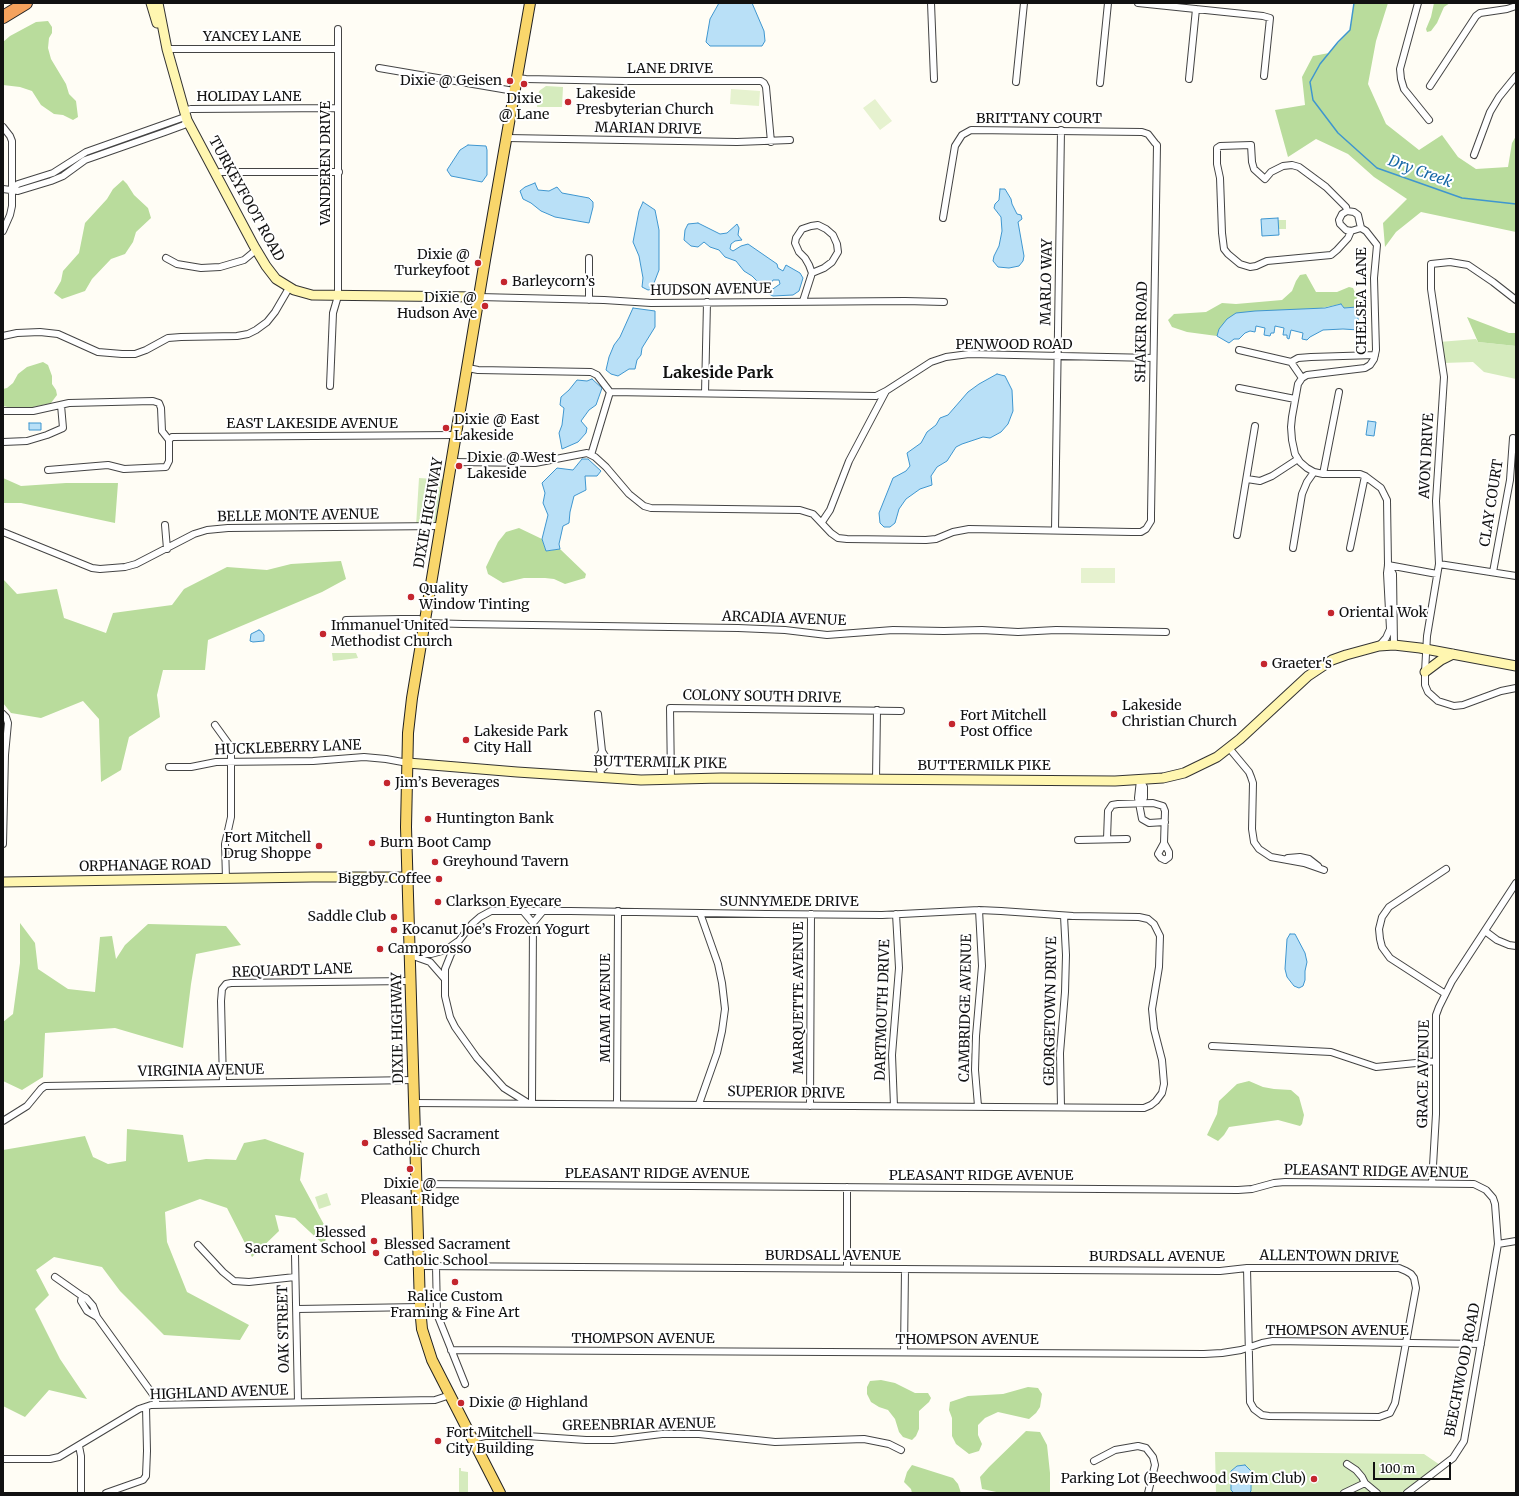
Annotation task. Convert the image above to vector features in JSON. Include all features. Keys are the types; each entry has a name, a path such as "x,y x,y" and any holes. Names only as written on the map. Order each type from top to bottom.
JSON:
{"highway":[{"path":"3,17 26,3"}],"main road":[{"name":"TURKEYFOOT ROAD","path":"151,3 167,49 187,120 256,250 270,273 281,283 289,288 312,295 479,297"},
{"name":"TURKEYFOOT ROAD","path":"158,3 167,49"},
{"name":"DIXIE HIGHWAY","path":"500,1493 428,1349 422,1329 416,1184 406,827 409,720 479,297 530,3"},
{"name":"BUTTERMILK PIKE","path":"408,763 465,768 601,774 671,780 721,778 1140,780 1163,778 1184,773 1217,757 1230,748 1298,685 1320,667 1346,654 1379,646 1394,646 1426,649 1516,666"},
{"path":"1424,672 1441,660 1453,654"},
{"name":"ORPHANAGE ROAD","path":"3,882 226,878 408,877"}],"street":[{"path":"931,3 934,79"},
{"path":"1016,82 1024,3"},
{"path":"1100,83 1108,3"},
{"path":"1138,3 1270,18 1264,76"},
{"path":"1418,3 1400,69 1400,79 1404,89 1429,120"},
{"path":"1430,86 1476,16 1480,13 1507,9 1516,6"},
{"path":"1189,79 1196,9"},
{"name":"VANDEREN DRIVE","path":"330,386 333,313 338,296 338,29"},
{"name":"YANCEY LANE","path":"167,49 337,49"},
{"path":"379,68 514,91"},
{"path":"1474,155 1490,112 1516,76"},
{"name":"LANE DRIVE","path":"517,78 625,81 761,81 766,87 771,142"},
{"name":"HOLIDAY LANE","path":"184,111 191,109 338,108"},
{"path":"3,189 18,191 52,181 63,176 85,160 184,125 187,120"},
{"path":"3,127 12,141 12,206 3,231"},
{"name":"BRITTANY COURT","path":"943,218 955,146 964,133 976,130 1142,132 1148,134 1152,138"},
{"name":"MARLO WAY","path":"1055,530 1061,130"},
{"name":"MARIAN DRIVE","path":"506,138 771,142 790,140"},
{"name":"SHAKER ROAD","path":"1055,530 1141,532 1148,527 1151,515 1156,145 1152,138"},
{"path":"1347,211 1346,207 1326,187 1299,167 1292,165 1276,168 1265,179 1254,169 1252,162 1252,145 1220,146 1216,151 1220,178 1224,249 1235,261 1244,266 1250,267 1267,261 1330,254 1338,250 1348,238 1351,231"},
{"path":"215,174 220,172 339,172"},
{"name":"CHELSEA LANE","path":"1302,378 1308,375 1365,368 1373,362 1375,355 1374,278 1377,252 1376,245 1369,233 1361,228 1358,215 1354,212 1347,211 1342,214 1339,220 1340,224 1346,230 1351,231 1361,228"},
{"path":"802,302 812,274 809,265 795,244 796,238 802,229 818,225 833,235 837,244 838,252 832,262 812,274"},
{"path":"166,258 178,264 201,268 220,267 244,260 256,250"},
{"path":"589,258 589,300"},
{"name":"AVON DRIVE","path":"1516,300 1468,265 1450,262 1431,264 1431,289 1444,377 1436,501 1439,564 1426,649 1424,672 1425,686 1428,692 1438,701 1454,706 1463,706 1501,691 1516,688"},
{"path":"3,336 25,332 58,334 98,352 135,354 168,338 181,336 238,336 248,334 267,322 275,312 289,288"},
{"name":"HUDSON AVENUE","path":"479,297 651,303 944,302"},
{"path":"705,393 707,302"},
{"path":"1239,350 1291,362 1302,378 1298,384 1294,399 1292,427 1294,449 1298,459 1304,466 1314,472 1324,474 1360,474 1365,476 1381,488 1387,500 1387,573 1390,629 1386,638 1379,646"},
{"name":"PENWOOD ROAD","path":"822,522 830,510 849,461 886,392 931,362 949,356 969,354 1153,358"},
{"path":"1291,362 1298,358 1375,355"},
{"path":"468,368 478,370 591,372 597,375 610,392"},
{"path":"1239,388 1294,399"},
{"path":"610,392 876,396 886,392"},
{"path":"591,455 610,392"},
{"path":"1324,474 1339,392"},
{"path":"3,411 27,412 69,403 153,401 159,403 161,408 162,431 169,440 169,461 166,467 124,469 108,465 48,470"},
{"path":"3,442 27,441 47,435 62,428 62,405"},
{"path":"1237,535 1255,426"},
{"name":"EAST LAKESIDE AVENUE","path":"169,440 172,437 456,435"},
{"name":"CLAY COURT","path":"1493,572 1510,480 1513,438"},
{"path":"452,462 535,463 587,453 606,467 629,494 641,504 651,508 800,510 813,514 822,522 831,534 838,538 926,540 936,539 953,532 969,529 1055,530"},
{"path":"1247,479 1260,481 1272,476 1298,459"},
{"path":"1293,548 1302,494 1307,482 1314,472"},
{"path":"1350,548 1365,476"},
{"path":"165,526 167,549"},
{"name":"BELLE MONTE AVENUE","path":"3,532 92,568 100,569 125,567 136,564 207,530 228,528 441,526"},
{"path":"1439,564 1516,576"},
{"path":"1388,565 1437,574"},
{"path":"1388,565 1393,574 1394,646"},
{"name":"ARCADIA AVENUE","path":"346,620 419,619 425,622 738,628 785,630 827,635 893,630 1166,632"},
{"name":"COLONY SOUTH DRIVE","path":"671,780 670,708 902,711"},
{"path":"876,779 877,710"},
{"path":"598,714 602,751 607,762 601,774"},
{"path":"3,844 5,755 8,723 5,715"},
{"path":"215,725 230,745 231,817 225,844 226,878"},
{"path":"1230,748 1251,777 1253,783 1252,829 1254,842 1264,853 1271,857 1300,857 1309,859 1324,870 1284,858"},
{"name":"HUCKLEBERRY LANE","path":"169,767 191,767 208,763 313,761 364,757 408,763"},
{"path":"1140,780 1138,790 1140,814 1144,821 1149,823 1165,822"},
{"path":"1107,839 1108,811 1112,805 1158,803 1163,806 1165,811 1164,843"},
{"path":"1078,840 1127,839"},
{"path":"1444,993 1390,958 1382,946 1379,929 1382,917 1389,907 1446,870"},
{"name":"GRACE AVENUE","path":"1432,1183 1436,1114 1436,1015 1438,1007 1444,993 1516,883"},
{"name":"SUNNYMEDE DRIVE","path":"530,1103 504,1088 477,1058 455,1027 447,1007 444,978 448,962 458,942 472,924 486,913 499,911 618,911 896,914 979,910 1064,916 1139,917 1148,919 1154,924 1160,936 1161,944 1159,967 1152,1001 1152,1018 1162,1060 1164,1084 1162,1093 1156,1101"},
{"name":"CAMBRIDGE AVENUE","path":"978,1106 976,1044 982,966 979,910"},
{"path":"523,911 533,923"},
{"path":"530,1103 533,923 543,911"},
{"name":"MIAMI AVENUE","path":"617,1104 618,911"},
{"path":"699,1104 717,1053 725,1009 718,964 700,913"},
{"name":"MARQUETTE AVENUE","path":"810,1106 811,914"},
{"name":"DARTMOUTH DRIVE","path":"894,1106 892,1049 899,968 896,914"},
{"name":"GEORGETOWN DRIVE","path":"1061,1107 1060,1054 1066,963 1064,916"},
{"path":"1485,931 1497,940 1516,946"},
{"path":"410,954 431,954 446,950 458,942"},
{"path":"410,954 430,962 444,978"},
{"name":"REQUARDT LANE","path":"223,1082 221,1001 222,989 226,984 411,980"},
{"path":"1212,1046 1331,1052 1376,1067 1436,1061"},
{"name":"VIRGINIA AVENUE","path":"3,1121 27,1106 45,1086 413,1080"},
{"name":"SUPERIOR DRIVE","path":"414,1103 1144,1108 1156,1101"},
{"name":"PLEASANT RIDGE AVENUE","path":"416,1184 1238,1190 1252,1189 1274,1183 1285,1182 1474,1184 1489,1192 1495,1204 1498,1244"},
{"path":"847,1187 847,1268"},
{"path":"1498,1244 1516,1241"},
{"name":"BEECHWOOD ROAD","path":"1407,1493 1453,1458 1461,1447 1466,1432 1498,1244"},
{"path":"198,1245 223,1272 234,1281 249,1282 295,1277"},
{"name":"OAK STREET","path":"295,1255 298,1402"},
{"name":"BURDSALL AVENUE","path":"419,1266 1220,1270 1247,1268"},
{"path":"436,1266 437,1314 465,1384"},
{"path":"1247,1268 1249,1346"},
{"name":"ALLENTOWN DRIVE","path":"1247,1268 1399,1268 1406,1271 1414,1278 1416,1288 1395,1403 1390,1413 1379,1417 1262,1415 1254,1409 1250,1402 1249,1346"},
{"path":"904,1352 905,1269"},
{"path":"55,1277 86,1298 93,1306 97,1317 154,1396 157,1405"},
{"path":"297,1309 420,1307"},
{"name":"THOMPSON AVENUE","path":"451,1350 1204,1354 1241,1350 1249,1346 1273,1341 1481,1344"},
{"name":"HIGHLAND AVENUE","path":"3,1459 55,1458 79,1446 139,1409 157,1405 435,1400 450,1395"},
{"path":"106,1493 143,1480 146,1476 146,1407"},
{"name":"GREENBRIAR AVENUE","path":"472,1439 485,1436 526,1436 586,1440 612,1440 662,1434 699,1434 776,1442 864,1439 889,1444 901,1450"},
{"path":"79,1446 81,1456 82,1493"},
{"path":"1094,1461 1115,1450 1138,1446 1146,1448 1155,1461 1148,1493"},
{"path":"1346,1464 1356,1470 1365,1483 1377,1493"},
{"path":"1344,1493 1365,1483"}],"green space":[{"path":"1354,3 1388,3 1376,41 1368,84 1386,124 1419,150 1442,135 1458,157 1476,169 1508,167 1512,143 1516,136 1516,232 1421,212 1396,232 1385,247 1383,223 1407,199 1374,177 1348,154 1316,139 1288,157 1275,110 1305,105 1302,77 1313,56 1329,53 1350,30"},
{"path":"1434,3 1450,3 1444,7 1437,23 1431,31 1427,32 1426,29 1431,17"},
{"path":"48,21 52,27 48,48 51,59 66,84 69,94 76,101 78,117 73,120 63,115 54,114 41,105 32,91 20,87 3,85 3,42 10,36 36,22"},
{"path":"546,86 563,87 562,107 537,107 539,91"},
{"path":"731,89 760,91 759,106 730,104"},
{"path":"875,99 892,121 880,130 863,108"},
{"path":"123,180 134,195 148,208 151,218 136,232 133,242 125,254 111,259 92,279 85,291 62,299 54,293 61,281 63,271 79,253 85,223 107,199 113,189"},
{"path":"1278,220 1286,220 1286,229 1278,229"},
{"path":"1306,274 1316,292 1337,292 1349,287 1353,288 1357,297 1357,307 1344,308 1341,304 1219,329 1217,336 1187,332 1172,327 1168,320 1174,314 1206,312 1222,303 1236,304 1282,300 1292,291 1300,275"},
{"path":"1467,317 1509,333 1516,333 1516,346 1478,342"},
{"path":"1476,339 1478,342 1516,346 1516,379 1484,372 1473,362 1443,363 1439,342"},
{"path":"43,362 48,365 52,376 52,384 57,395 51,403 29,408 12,408 3,406 3,389 7,388 13,383 18,374 27,367"},
{"path":"3,478 21,486 66,483 118,483 115,523 21,503 3,503"},
{"path":"419,478 449,480 441,526 416,526"},
{"path":"519,528 542,539 546,551 560,549 586,574 585,578 565,584 554,579 545,578 524,578 503,583 488,574 486,567 498,542 506,532"},
{"path":"341,561 346,579 322,592 208,640 205,670 163,670 157,695 160,717 129,737 121,770 101,782 99,719 83,701 41,718 11,713 3,703 3,579 17,594 57,589 64,618 106,633 113,613 172,605 184,589 227,567 267,570 291,564"},
{"path":"1081,568 1115,568 1115,583 1081,583"},
{"path":"332,653 356,653 358,658 333,661"},
{"path":"20,923 35,943 38,969 68,989 95,992 100,937 112,936 116,959 125,945 148,924 226,926 241,945 196,954 183,1048 115,1028 45,1033 43,1077 22,1090 3,1081 3,1022 13,1014 20,963"},
{"path":"1249,1081 1263,1087 1291,1090 1299,1097 1304,1115 1302,1124 1300,1126 1278,1120 1229,1127 1218,1141 1207,1135 1217,1114 1219,1101 1237,1084"},
{"path":"127,1129 183,1135 188,1162 206,1159 236,1160 244,1143 265,1139 304,1153 300,1180 328,1232 324,1245 295,1218 275,1215 279,1231 252,1257 227,1208 200,1199 165,1212 167,1242 187,1292 249,1325 240,1340 164,1335 120,1291 102,1267 54,1257 36,1270 49,1295 35,1309 60,1359 87,1399 49,1390 25,1417 3,1406 3,1150 85,1136 93,1157 108,1164 126,1161"},
{"path":"327,1193 331,1205 319,1209 315,1197"},
{"path":"881,1380 895,1383 915,1393 928,1393 931,1398 929,1402 919,1411 919,1429 916,1436 912,1440 903,1437 899,1432 895,1419 888,1410 871,1402 867,1394 867,1387 870,1381"},
{"path":"1028,1387 1038,1388 1042,1394 1040,1407 1029,1419 998,1412 985,1418 978,1425 978,1435 982,1444 979,1451 969,1454 956,1444 952,1436 952,1418 949,1410 950,1402 968,1396 1003,1394"},
{"path":"1026,1431 1040,1432 1047,1445 1050,1473 1050,1493 1001,1493 982,1489 980,1477"},
{"path":"1215,1452 1424,1454 1443,1467 1407,1493 1216,1493"},
{"path":"912,1465 953,1478 958,1484 961,1493 912,1493 911,1489 904,1482 907,1472"},
{"path":"459,1468 461,1468 461,1471 468,1472 468,1493 459,1493"}],"water":[{"path":"719,3 752,3 764,31 765,41 762,46 710,46 706,42 710,19"},
{"path":"468,145 486,146 487,175 482,182 451,176 447,170 460,150"},
{"path":"535,183 538,190 549,191 557,187 562,193 589,198 593,202 593,207 589,223 555,217 541,211 523,199 520,191"},
{"path":"1000,189 1005,189 1017,214 1021,215 1022,219 1018,222 1024,256 1023,261 1019,266 1009,268 998,267 993,261 999,246 1002,231 1001,217 994,208 995,204 999,200"},
{"path":"643,202 655,210 659,230 659,270 653,289 648,290 642,287 643,278 639,256 633,242 639,211"},
{"path":"1278,218 1279,235 1262,236 1261,219"},
{"path":"698,223 720,234 727,233 737,224 739,228 738,235 742,240 735,241 731,244 730,249 733,251 748,244 777,264 778,268 783,271 786,265 800,273 803,278 799,291 793,295 773,296 767,293 780,284 779,280 773,280 765,289 752,276 744,271 736,261 725,257 719,250 710,247 704,242 698,247 691,246 684,240 685,230 688,224"},
{"path":"1341,304 1344,308 1357,307 1359,330 1323,330 1307,340 1302,339 1303,333 1291,330 1289,339 1287,338 1287,335 1283,335 1284,328 1275,326 1274,333 1271,333 1270,336 1264,335 1265,328 1256,326 1255,332 1250,331 1245,333 1239,339 1234,339 1229,343 1217,336 1219,329 1227,319 1236,313 1325,308"},
{"path":"633,308 655,311 655,327 642,348 641,355 637,360 635,369 629,369 618,376 611,374 606,370 614,345 620,337"},
{"path":"997,374 1005,376 1012,390 1013,411 1008,424 1001,432 990,438 983,437 956,447 947,461 937,467 931,476 932,485 920,489 906,499 899,509 895,523 890,527 884,527 880,523 879,513 893,478 906,471 910,466 907,453 921,443 927,432 936,425 940,418 948,415 968,392"},
{"path":"592,379 602,388 596,405 589,410 581,421 587,428 586,433 578,442 562,449 559,433 562,425 564,408 560,405 561,397 577,380 587,381"},
{"path":"1368,421 1376,422 1374,436 1366,435"},
{"path":"29,423 41,423 41,430 29,430"},
{"path":"582,459 588,459 601,471 597,476 585,476 586,490 574,496 569,523 563,526 559,544 560,549 546,551 542,539 548,515 543,503 545,493 542,483 557,468 573,470"},
{"path":"259,630 264,635 264,641 250,641 251,634"},
{"path":"1290,934 1295,934 1305,953 1307,962 1305,980 1303,986 1299,988 1294,986 1287,977 1285,969 1287,939"},
{"path":"1245,1465 1251,1471 1251,1491 1249,1493 1234,1493 1231,1490 1231,1471 1237,1466"}],"waterway":[{"name":"Dry Creek","path":"1354,3 1350,30 1320,64 1310,82 1313,100 1338,133 1377,168 1462,198 1516,204"}],"place":[{"name":"Dixie @ Geisen","path":"510,81"},
{"name":"Dixie @ Lane","path":"524,84"},
{"name":"Lakeside Presbyterian Church","path":"568,102"},
{"name":"Dixie @ Turkeyfoot","path":"478,263"},
{"name":"Barleycorn’s","path":"504,282"},
{"name":"Dixie @ Hudson Ave","path":"485,306"},
{"name":"Dixie @ East Lakeside","path":"446,428"},
{"name":"Dixie @ West Lakeside","path":"459,466"},
{"name":"Quality Window Tinting","path":"411,597"},
{"name":"Oriental Wok","path":"1331,613"},
{"name":"Immanuel United Methodist Church","path":"323,634"},
{"name":"Graeter's","path":"1264,664"},
{"name":"Lakeside Christian Church","path":"1114,714"},
{"name":"Fort Mitchell Post Office","path":"952,724"},
{"name":"Lakeside Park City Hall","path":"466,740"},
{"name":"Jim’s Beverages","path":"387,783"},
{"name":"Huntington Bank","path":"428,819"},
{"name":"Burn Boot Camp","path":"372,843"},
{"name":"Fort Mitchell Drug Shoppe","path":"319,846"},
{"name":"Greyhound Tavern","path":"435,862"},
{"name":"Biggby Coffee","path":"439,879"},
{"name":"Clarkson Eyecare","path":"438,902"},
{"name":"Saddle Club","path":"394,917"},
{"name":"Kocanut Joe’s Frozen Yogurt","path":"394,930"},
{"name":"Camporosso","path":"380,949"},
{"name":"Blessed Sacrament Catholic Church","path":"365,1143"},
{"name":"Dixie @ Pleasant Ridge","path":"410,1169"},
{"name":"Blessed Sacrament School","path":"374,1241"},
{"name":"Blessed Sacrament Catholic School","path":"376,1253"},
{"name":"Ralice Custom Framing & Fine Art","path":"455,1282"},
{"name":"Dixie @ Highland","path":"461,1403"},
{"name":"Fort Mitchell City Building","path":"438,1441"},
{"name":"Parking Lot (Beechwood Swim Club)","path":"1314,1479"}],"district":[{"name":"Lakeside Park","path":"718,373"}]}
